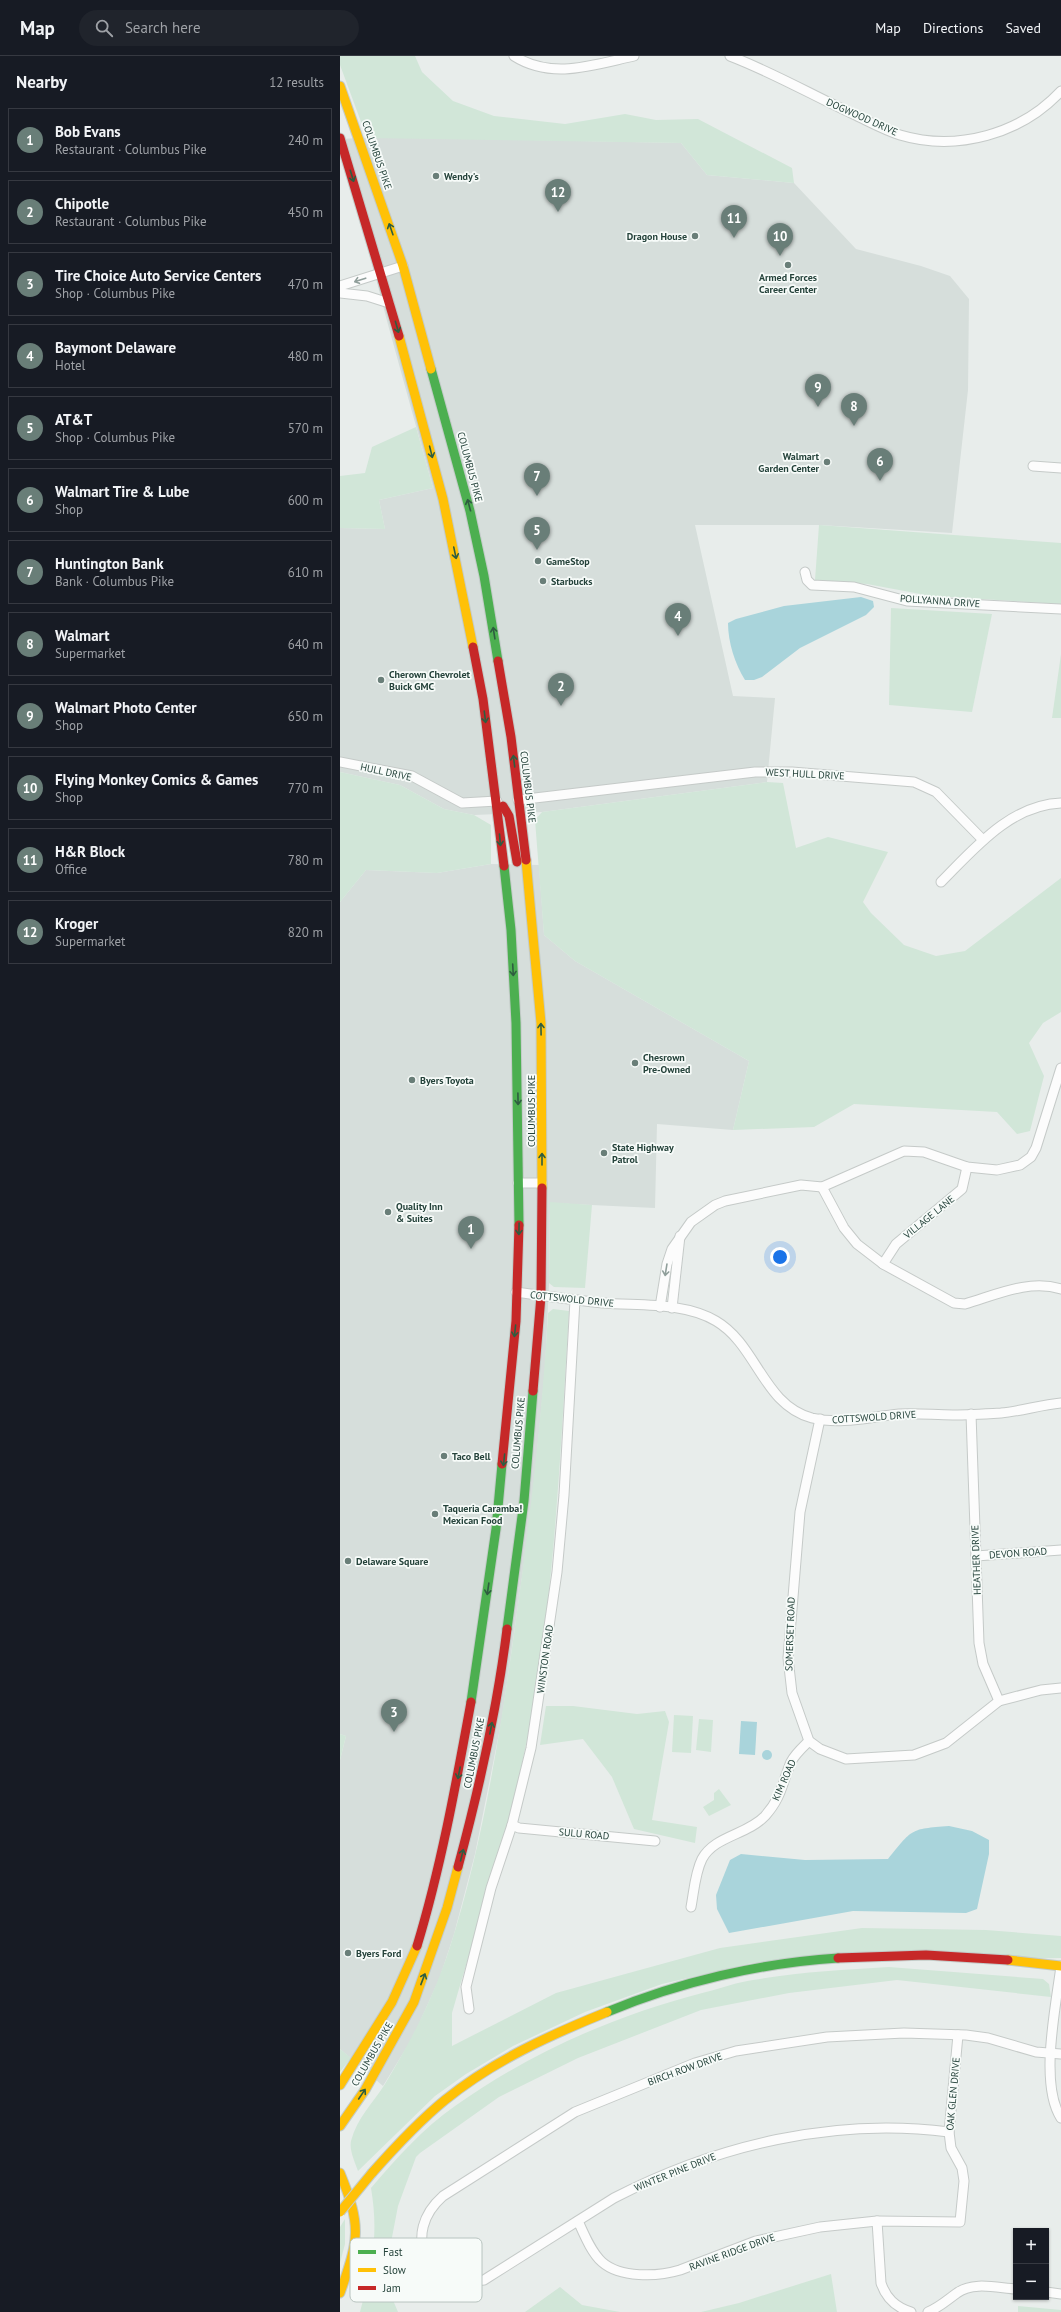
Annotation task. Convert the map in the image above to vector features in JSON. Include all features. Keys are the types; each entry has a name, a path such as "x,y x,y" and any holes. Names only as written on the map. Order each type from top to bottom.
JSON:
{"main road":[{"name":"COLUMBUS PIKE","path":"340,86 403,266 476,540 507,714 532,910 541,1022 542,1183 541,1296 524,1501 502,1668 478,1794 459,1870 437,1941 416,1996 394,2041 365,2090 340,2126"},
{"name":"COLUMBUS PIKE","path":"340,138 390,303 443,499 479,678 497,801 511,930 515,993 518,1183 516,1321 496,1530 477,1668 444,1840 415,1952 392,2002 340,2085"},
{"path":"479,678 489,688 498,745"},
{"path":"508,789 518,800"},
{"path":"497,801 505,808 509,816 521,897 532,910"},
{"path":"340,2212 372,2173 423,2118 473,2079 509,2057 550,2036 605,2013 665,1993 739,1973 789,1963 854,1957 907,1955 955,1956 1061,1966"},
{"path":"340,2173 351,2200 355,2221 355,2238"},
{"path":"340,2293 350,2263"}],"street":[{"path":"514,56 538,68 559,70 634,56"},
{"name":"DOGWOOD DRIVE","path":"730,56 743,58 886,130 912,138 928,140 963,140 1002,130 1032,116 1061,91"},
{"path":"340,286 403,266"},
{"path":"340,293 367,296 390,303"},
{"path":"1034,466 1061,468"},
{"name":"POLLYANNA DRIVE","path":"805,572 807,580 812,585 854,587 907,601 1061,609"},
{"name":"HULL DRIVE","path":"340,762 412,776 462,803 497,801"},
{"name":"WEST HULL DRIVE","path":"518,800 755,772 792,772 893,779 914,782 936,792 983,840"},
{"path":"941,882 983,840 1024,811 1040,806 1061,803"},
{"path":"660,1307 669,1255 680,1236 698,1215 725,1201 801,1184 822,1187 904,1151 924,1152 967,1167 988,1170 1006,1169 1020,1165 1031,1157 1036,1148 1061,1068"},
{"name":"VILLAGE LANE","path":"883,1264 901,1240 959,1192 963,1186 967,1167"},
{"path":"518,1183 542,1183"},
{"path":"822,1187 850,1236 857,1244 883,1264 949,1300 960,1304 1029,1286 1040,1285 1061,1289"},
{"path":"672,1308 680,1236"},
{"name":"COTTSWOLD DRIVE","path":"516,1292 575,1300 672,1308 704,1316 727,1328 747,1350 762,1378 779,1398 810,1417 820,1419 857,1420 904,1414 1004,1413 1061,1403"},
{"name":"WINSTON ROAD","path":"469,2009 466,1987 491,1888 512,1825 533,1735 557,1572 564,1495 575,1300"},
{"name":"HEATHER DRIVE","path":"971,1414 980,1652 999,1701"},
{"name":"SOMERSET ROAD","path":"809,1741 792,1693 788,1658 800,1512 820,1419"},
{"name":"DEVON ROAD","path":"976,1556 1061,1550"},
{"path":"809,1741 820,1749 846,1759 914,1755 946,1743 999,1701 1041,1690 1061,1688"},
{"name":"KIM ROAD","path":"691,1907 698,1869 706,1854 718,1843 742,1832 764,1816 782,1789 792,1761 809,1741"},
{"name":"SULU ROAD","path":"512,1825 519,1828 655,1841"},
{"path":"1061,1966 1056,2054 1050,2078 1053,2102 1061,2118"},
{"name":"BIRCH ROW DRIVE","path":"423,2238 424,2220 432,2206 443,2196 568,2116 595,2103 695,2063 752,2048 801,2040 863,2034 958,2035 988,2038 1017,2047 1056,2054"},
{"name":"OAK GLEN DRIVE","path":"958,2035 949,2132 951,2148 962,2168 964,2181 960,2222"},
{"name":"WINTER PINE DRIVE","path":"482,2280 634,2188 730,2150 757,2143 807,2134 872,2128 916,2128 949,2132"},
{"name":"RAVINE RIDGE DRIVE","path":"578,2221 601,2261 614,2270 655,2274 669,2274 756,2241 820,2227 877,2221 960,2222"},
{"path":"877,2221 881,2283 884,2292 894,2304 911,2312"},
{"path":"928,2312 938,2308 958,2292 973,2286 1013,2289"},
{"path":"1049,2292 1061,2294"}],"shaded area":[{"path":"381,137 681,143 707,175 794,183 856,249 921,266 950,276 969,299 968,390 952,533 819,525 695,525 733,696 775,698 767,782 542,812 474,815 444,809 400,785 340,772 340,528 385,529 379,500 433,488 387,321 340,139"},
{"path":"491,864 539,865 544,935 575,961 749,1061 733,1130 657,1124 655,1208 550,1203 549,1283 545,1371 531,1514 502,1718 475,1854 454,1934 440,1977 413,2037 383,2086 340,2049 340,1760 346,1736 340,1734 340,902 366,870 437,873"}],"green space":[{"path":"340,56 415,56 422,72 453,101 494,116 565,124 625,114 656,120 698,119 792,168 794,183 707,175 681,143 367,138 340,65"},
{"path":"416,427 433,488 379,500 385,529 340,528 340,476 365,473 372,447"},
{"path":"819,525 1061,543 1061,604 931,596 867,584 815,580"},
{"path":"891,608 992,614 972,712 889,705"},
{"path":"1061,654 1061,718 1052,718"},
{"path":"340,772 400,785 444,809 474,815 491,825 491,864 437,873 366,870 340,902"},
{"path":"767,782 783,783 796,848 828,837 888,852 863,902 871,913 904,945 936,956 965,951 1061,878 1061,1012 1043,1023 1029,1043 1044,1076 1030,1131 1017,1134 997,1112 854,1104 814,1127 733,1130 749,1061 575,961 544,935 535,820 542,812"},
{"path":"550,1202 592,1205 585,1288 554,1287 549,1283"},
{"path":"553,1309 569,1311 562,1435 546,1620 526,1742 513,1803 452,2013 452,2046 556,1993 720,1948 862,1928 986,1930 1061,1936 1061,1958 752,1963 662,1984 585,2012 513,2046 466,2074 435,2096 358,2171 351,2148 351,2141 361,2118 385,2084 404,2052 436,1985 461,1911 480,1833 496,1754 514,1634 534,1474 548,1313"},
{"path":"546,1706 573,1706 637,1714 665,1711 669,1722 652,1820 697,1827 695,1843 634,1829 612,1777 583,1739 540,1745"},
{"path":"674,1715 693,1716 691,1753 672,1752"},
{"path":"699,1719 713,1720 711,1752 696,1750"},
{"path":"340,1734 346,1736 340,1760"},
{"path":"719,1789 731,1805 709,1816 703,1807 714,1800 714,1793"},
{"path":"889,1967 1043,1979 1049,1984 1051,1997 897,1980 789,1993 701,2010 578,2058 499,2097 416,2157 398,2206 392,2238 374,2238 371,2188 400,2155 432,2124 455,2106 514,2069 575,2037 672,2001 742,1982 770,1977"},
{"path":"340,2049 351,2058 340,2072"},
{"path":"345,2219 345,2244 340,2263 340,2227"},
{"path":"831,2274 837,2312 701,2312 739,2303"},
{"path":"560,2287 582,2305 620,2312 525,2312"},
{"path":"362,2302 394,2302 398,2312 360,2312"},
{"path":"1018,2306 1061,2310 1061,2312 1018,2312"}],"water":[{"path":"861,597 873,601 874,607 866,615 800,648 762,677 754,680 745,680 733,653 729,638 728,623 736,619 784,606"},
{"path":"741,1721 757,1722 755,1755 739,1754"},
{"path":"765,1750 769,1750 771,1751 771,1759 765,1760 762,1757 762,1753"},
{"path":"949,1826 972,1831 989,1840 989,1854 977,1909 966,1913 853,1911 729,1933 717,1909 716,1895 730,1860 741,1854 805,1860 888,1859 902,1842 913,1832 926,1828"}],"traffic: fast":[{"path":"431,369 470,511 484,576 498,661"},
{"path":"504,866 511,930 516,1023 519,1225"},
{"path":"507,1629 524,1501 533,1391"},
{"path":"471,1702 496,1529 502,1464"},
{"path":"607,2012 662,1992 720,1976 779,1964 838,1958"}],"traffic: slow":[{"path":"340,86 403,266 431,369"},
{"path":"399,336 443,499 473,647"},
{"path":"526,860 541,1023 542,1188"},
{"path":"340,2126 365,2090 414,2002 447,1908 458,1867"},
{"path":"340,2085 392,2002 417,1946"},
{"path":"1008,1960 1061,1966"},
{"path":"372,2173 416,2126 435,2108 463,2086 502,2061 523,2050 564,2030 607,2012"},
{"path":"340,2173 355,2220 355,2238"},
{"path":"340,2212 372,2173"},
{"path":"340,2293 350,2262"}],"traffic: jam":[{"path":"340,138 399,336"},
{"path":"473,647 483,699 504,866"},
{"path":"498,661 511,737 526,860"},
{"path":"503,806 509,816 517,862"},
{"path":"533,1391 541,1296 542,1188"},
{"path":"502,1464 516,1321 519,1225"},
{"path":"458,1867 487,1749 507,1629"},
{"path":"417,1946 441,1856 471,1702"},
{"path":"838,1958 926,1955 1008,1960"}],"place":[{"name":"Wendy's","path":"436,176"},
{"name":"Kroger","path":"558,212"},
{"name":"Dragon House","path":"695,236"},
{"name":"H&R Block","path":"734,238"},
{"name":"Flying Monkey Comics & Games","path":"780,256"},
{"name":"Armed Forces Career Center","path":"788,265"},
{"name":"Walmart Photo Center","path":"818,407"},
{"name":"Walmart","path":"854,426"},
{"name":"Walmart Garden Center","path":"827,462"},
{"name":"Walmart Tire & Lube","path":"880,481"},
{"name":"Huntington Bank","path":"537,496"},
{"name":"AT&T","path":"537,550"},
{"name":"GameStop","path":"538,561"},
{"name":"Starbucks","path":"543,581"},
{"name":"Baymont Delaware","path":"678,636"},
{"name":"Cherown Chevrolet Buick GMC","path":"381,680"},
{"name":"Chipotle","path":"561,706"},
{"name":"Chesrown Pre-Owned","path":"635,1063"},
{"name":"Byers Toyota","path":"412,1080"},
{"name":"State Highway Patrol","path":"604,1153"},
{"name":"Quality Inn & Suites","path":"388,1212"},
{"name":"Bob Evans","path":"471,1249"},
{"name":"Taco Bell","path":"444,1456"},
{"name":"Taqueria Caramba! Mexican Food","path":"435,1514"},
{"name":"Delaware Square","path":"348,1561"},
{"name":"Tire Choice Auto Service Centers","path":"394,1732"},
{"name":"Byers Ford","path":"348,1953"}]}
